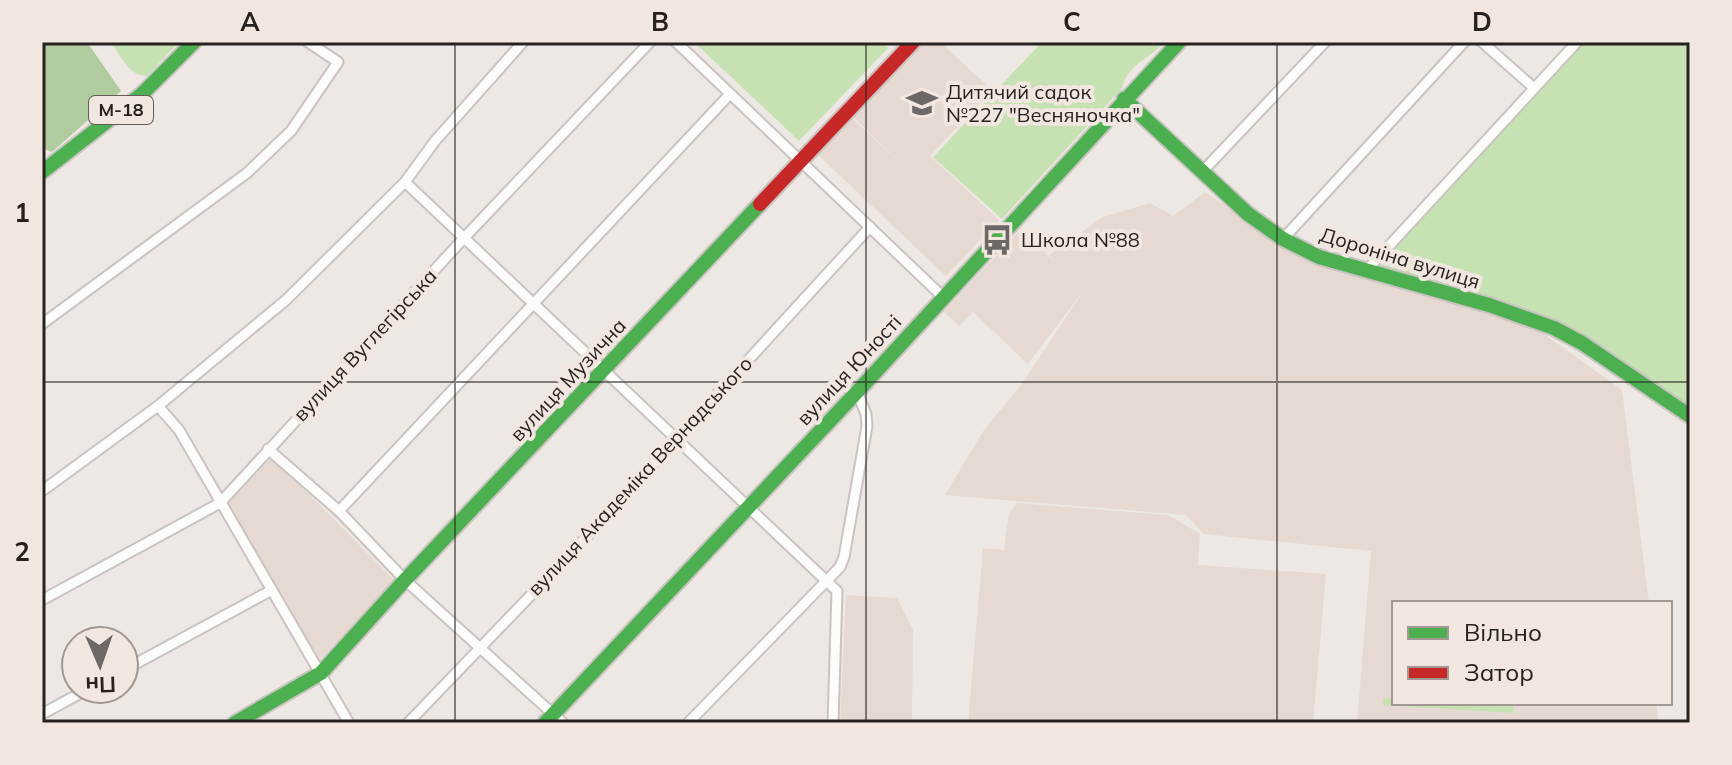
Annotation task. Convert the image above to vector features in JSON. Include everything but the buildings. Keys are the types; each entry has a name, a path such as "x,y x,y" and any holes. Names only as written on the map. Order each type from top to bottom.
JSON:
{"main road":[{"name":"М-18","path":"42,172 142,94 194,42"},
{"name":"вулиця Музична","path":"235,723 321,673 913,42"},
{"name":"вулиця Юності","path":"554,720 1179,42"},
{"name":"Дороніна вулиця","path":"1124,99 1248,214 1283,239 1319,257 1489,305 1554,328 1582,343 1690,416"}],"street":[{"path":"42,324 247,173 291,131 338,62 308,42"},
{"path":"42,491 158,406 286,300 405,182 435,141 523,42"},
{"name":"вулиця Вуглегірська","path":"42,600 220,503 650,42"},
{"path":"676,42 944,298"},
{"path":"1203,171 1325,42"},
{"path":"1283,239 1464,42"},
{"path":"1482,42 1534,88"},
{"path":"1365,272 1577,42"},
{"path":"339,511 730,94"},
{"path":"405,182 837,591 830,721"},
{"name":"вулиця Академіка Вернадського","path":"408,723 578,546 870,227"},
{"path":"688,723 840,567 867,426 866,414 857,392"},
{"path":"158,406 179,430 349,723"},
{"path":"268,449 339,511 405,580 554,720"},
{"path":"140,661 270,591"},
{"path":"43,711 51,723"}],"shaded area":[{"path":"922,42 940,42 992,90 930,156 999,220 946,276 817,154 851,117 913,175 852,116"},
{"path":"1205,192 1280,242 1529,323 1622,390 1649,601 1392,601 1392,705 1656,705 1659,723 1357,723 1371,551 1204,534 1186,515 945,495 984,430 1022,384 1084,290 1028,364 973,312 959,326 944,312 1021,229 1057,264 1049,255 1103,217 1150,203 1173,216"},
{"path":"272,457 395,581 319,660 226,506"},
{"path":"1017,503 1168,515 1200,534 1198,565 1326,574 1313,723 968,723 983,548 1004,550 1009,513"},
{"path":"846,595 897,598 913,630 912,723 840,723"}],"green space":[{"path":"42,42 87,42 121,91 52,152 42,148"},
{"path":"111,42 179,42 147,76 130,69"},
{"path":"694,42 882,42 888,48 799,141"},
{"path":"1042,42 1165,42 1134,67 1122,88 1002,219 933,157"},
{"path":"1583,42 1690,42 1688,405 1568,327 1481,295 1376,265"},
{"path":"1383,698 1392,699 1392,705 1514,705 1513,713 1383,705"}],"traffic: fast":[{"path":"42,172 142,94 194,42"},
{"path":"545,723 857,392 1179,42"},
{"path":"1124,99 1248,214 1283,239 1319,257 1489,305 1554,328 1582,343 1690,416"},
{"path":"235,723 321,673 760,204"}],"traffic: jam":[{"path":"760,204 913,42"}],"place":[{"name":"Дитячий садок №227 \"Весняночка\"","path":"922,103"},
{"name":"Школа №88","path":"997,240"}]}
